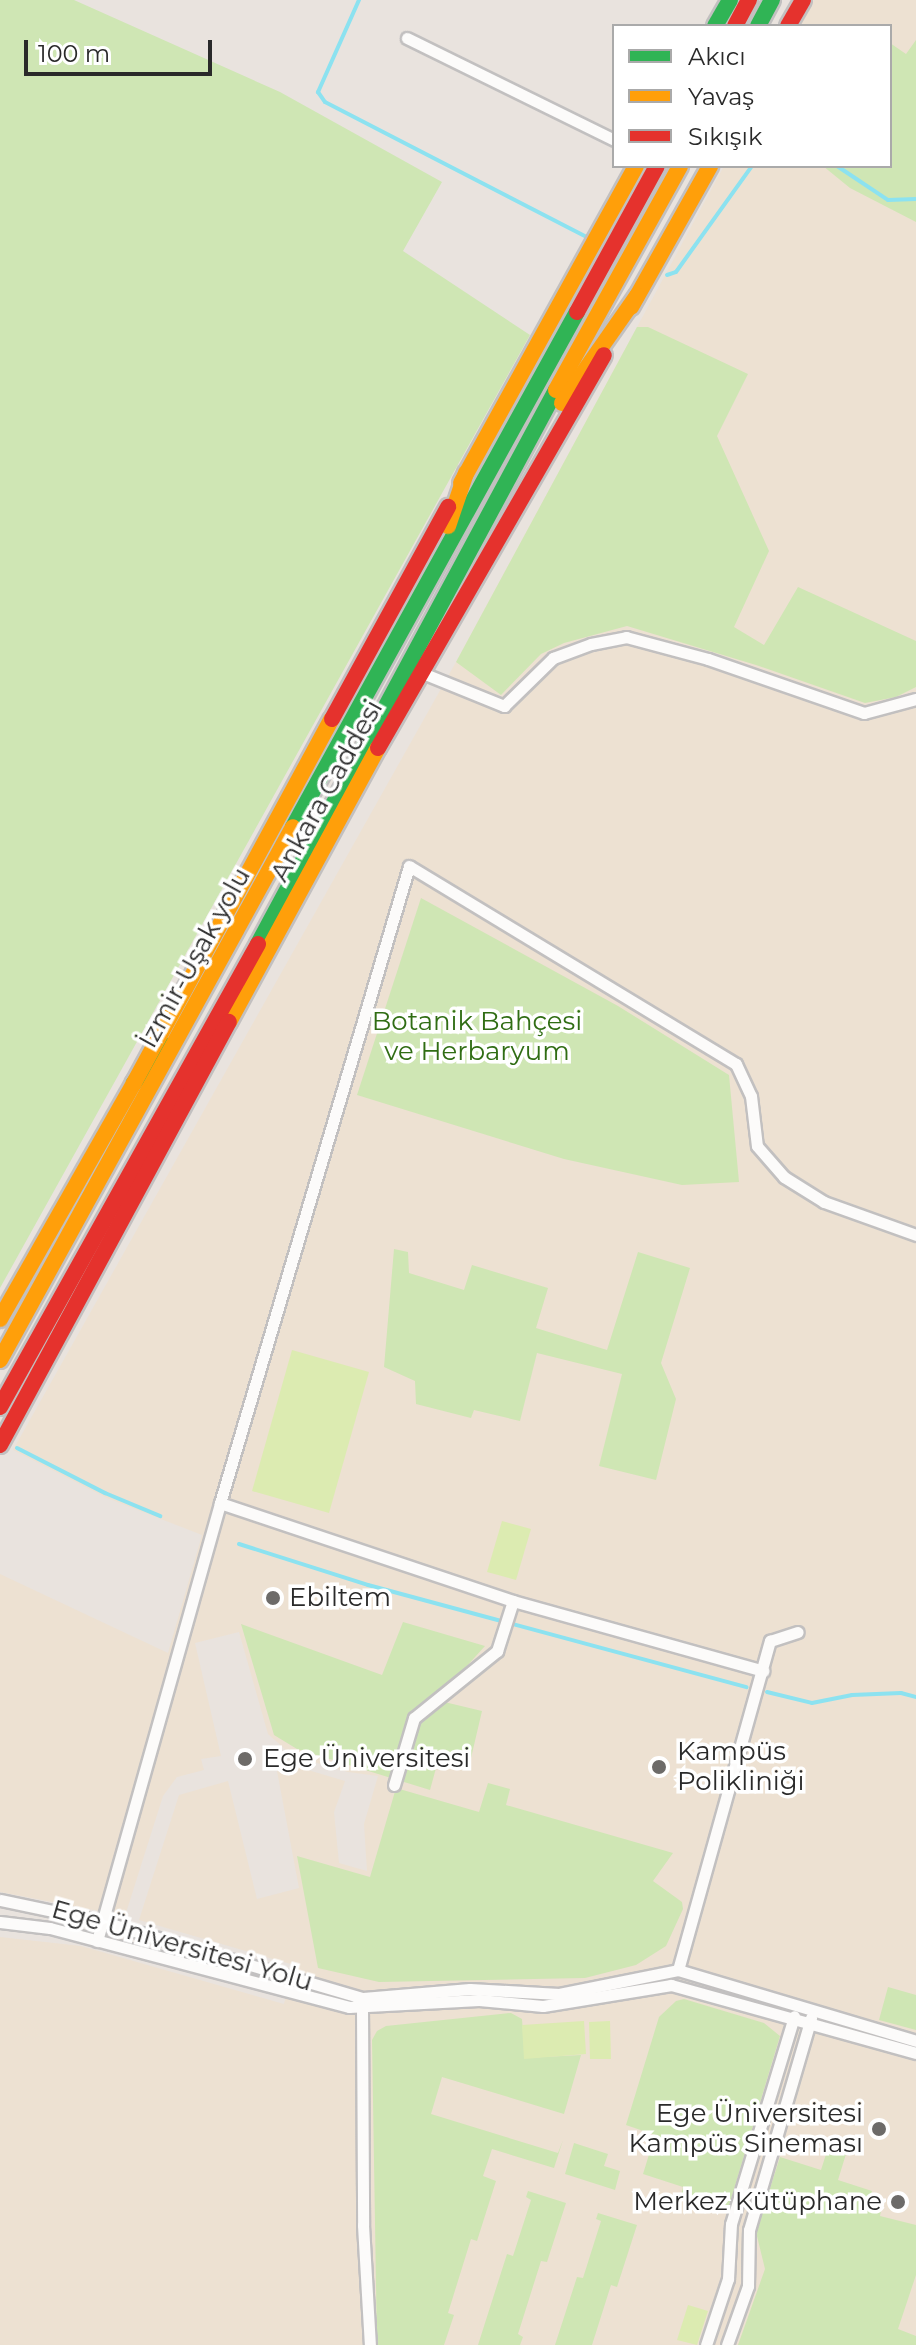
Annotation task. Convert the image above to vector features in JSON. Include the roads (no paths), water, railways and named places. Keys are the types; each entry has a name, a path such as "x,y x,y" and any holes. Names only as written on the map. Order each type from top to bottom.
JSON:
{"main road":[{"path":"716,24 730,0"},
{"path":"736,24 749,0"},
{"path":"759,24 772,0"},
{"path":"789,24 803,0"},
{"name":"Ankara Caddesi","path":"0,1319 134,1083 635,168"},
{"path":"430,579 656,168"},
{"name":"Ankara Caddesi","path":"0,1407 217,1021 498,495 679,168"},
{"name":"Ankara Caddesi","path":"0,1445 420,672 569,421 709,168"},
{"path":"498,495 637,296"},
{"path":"430,579 466,473"},
{"name":"İzmir-Uşak yolu","path":"0,1360 430,579"},
{"path":"134,1083 204,991"},
{"path":"194,1088 217,1021"}],"street":[{"path":"407,38 612,139"},
{"path":"420,672 504,706 553,658 591,644 626,637 750,672 864,713 916,699"},
{"path":"97,1941 220,1503 409,866 736,1064 751,1096 757,1146 784,1177 824,1202 916,1235"},
{"path":"220,1503 513,1601 763,1671"},
{"path":"394,1785 414,1718 497,1651 513,1601"},
{"path":"673,1986 684,1979 678,1970 770,1641 798,1632"},
{"name":"Ege Üniversitesi Yolu","path":"0,1900 104,1922 362,2003"},
{"name":"Ege Üniversitesi Yolu","path":"0,1922 50,1928 349,2007 362,2003"},
{"path":"362,2003 470,1989 559,1994 678,1970 795,2014"},
{"path":"362,2003 479,2000 543,2006 673,1986 916,2041"},
{"path":"362,2003 363,2225 370,2345"},
{"path":"706,2345 728,2279 731,2224 795,2014"},
{"path":"811,2018 916,2053"},
{"path":"727,2345 748,2286 749,2230 811,2018"}],"waterway":[{"path":"359,0 318,92 325,102 592,240"},
{"path":"667,275 676,272 751,168"},
{"path":"840,168 888,200 916,199"},
{"path":"17,1448 105,1493 160,1516"},
{"path":"239,1544 368,1585 747,1687"},
{"path":"767,1692 812,1703 852,1695 901,1693 916,1697"}],"place":[{"name":"Ebiltem","path":"273,1598"},
{"name":"Ege Üniversitesi","path":"245,1759"},
{"name":"Kampüs Polikliniği","path":"659,1767"},
{"name":"Ege Üniversitesi Kampüs Sineması","path":"879,2129"},
{"name":"Merkez Kütüphane","path":"898,2202"}],"park label":[{"name":"Botanik Bahçesi ve Herbaryum","path":"477,1037"}]}
